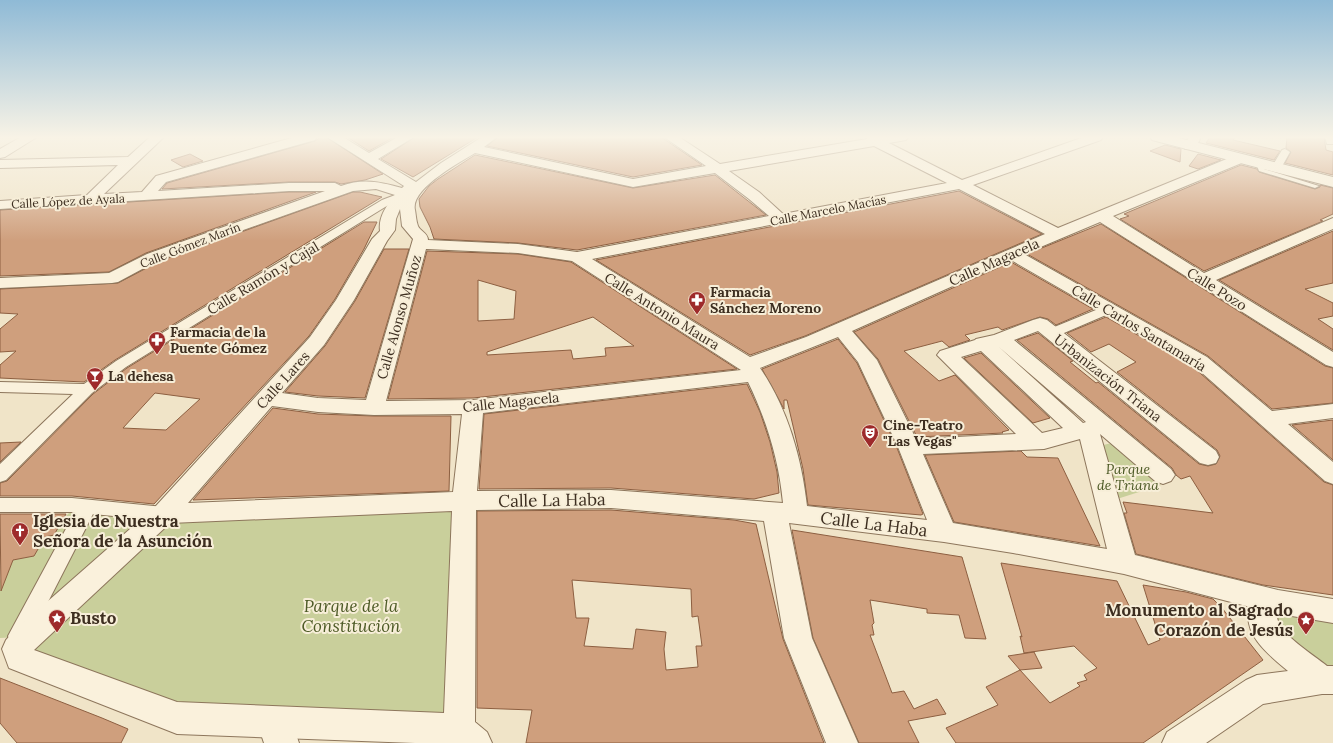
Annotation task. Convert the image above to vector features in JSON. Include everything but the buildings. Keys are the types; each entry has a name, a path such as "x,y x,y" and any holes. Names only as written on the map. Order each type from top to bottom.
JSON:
{"street":[{"path":"91,199 119,172"},
{"path":"146,196 162,179 189,172"},
{"path":"389,172 412,189"},
{"path":"386,232 390,237 398,238 414,233 406,206 408,198 412,189 439,172"},
{"path":"580,172 633,183 704,172"},
{"path":"724,172 757,197 780,218"},
{"path":"934,172 1057,234"},
{"name":"Calle Marcelo Macías","path":"577,257 960,185 999,172"},
{"name":"Calle Magacela","path":"266,398 374,408 473,407 751,370 1057,234 1209,172"},
{"path":"1291,172 1333,182"},
{"name":"Calle Gómez Marín","path":"376,185 399,178"},
{"name":"Calle Gómez Marín","path":"0,283 112,278 153,257 351,187 376,185 412,189"},
{"name":"Calle López de Ayala","path":"0,204 289,187 351,187"},
{"name":"Calle Lares","path":"164,514 317,341 345,300 380,239 386,232 388,221 397,201 412,189"},
{"name":"Calle Ramón y Cajal","path":"0,475 87,389 121,364 386,202 412,189"},
{"name":"Calle Pozo","path":"1102,216 1333,361"},
{"path":"1202,280 1333,223"},
{"name":"Calle Antonio Maura","path":"414,233 556,252 577,257 751,370"},
{"name":"Calle Alonso Muñoz","path":"374,408 414,233"},
{"name":"Calle Carlos Santamaría","path":"1012,254 1200,361 1333,476"},
{"path":"1052,333 1108,309"},
{"name":"Urbanización Triana","path":"1036,441 947,355 1040,324 1208,456"},
{"path":"841,329 867,360 909,447 944,532"},
{"path":"992,341 1090,428 1163,475"},
{"path":"751,370 772,412 785,446 794,490 785,513 798,638 842,743"},
{"path":"0,387 87,389"},
{"path":"164,514 25,639 16,649 19,658 178,718 264,721 468,736 464,501 473,407"},
{"path":"1268,419 1333,411"},
{"path":"909,447 1044,441 1090,428"},
{"path":"1090,428 1124,563"},
{"name":"Calle La Haba","path":"464,501 611,499 785,513 944,532 1124,563 1278,602 1333,612"},
{"path":"0,505 88,506 164,514 464,501"},
{"path":"18,637 88,506"},
{"path":"1278,602 1263,609 1263,625 1277,644 1327,680"},
{"path":"1178,743 1257,690 1327,680"}],"lane":[{"path":"1267,172 1314,186"},
{"path":"264,721 270,737 291,743"}],"green space":[{"name":"Parque de Triana","path":"1116,442 1161,485 1117,499 1099,446"},
{"name":"Parque de la Constitución","path":"464,501 459,729 177,718 19,658 18,637 0,638 0,581 7,566 11,565 13,560 34,556 45,537 73,509 164,514"},
{"path":"1263,609 1333,611 1333,680 1322,680"}],"place":[{"name":"Farmacia Sánchez Moreno","path":"697,315"},
{"name":"Farmacia de la Puente Gómez","path":"157,355"},
{"name":"La dehesa","path":"95,391"},
{"name":"Cine-Teatro \"Las Vegas\"","path":"870,448"},
{"name":"Iglesia de Nuestra Señora de la Asunción","path":"20,546"},
{"name":"Busto","path":"57,633"},
{"name":"Monumento al Sagrado Corazón de Jesús","path":"1306,635"}]}
